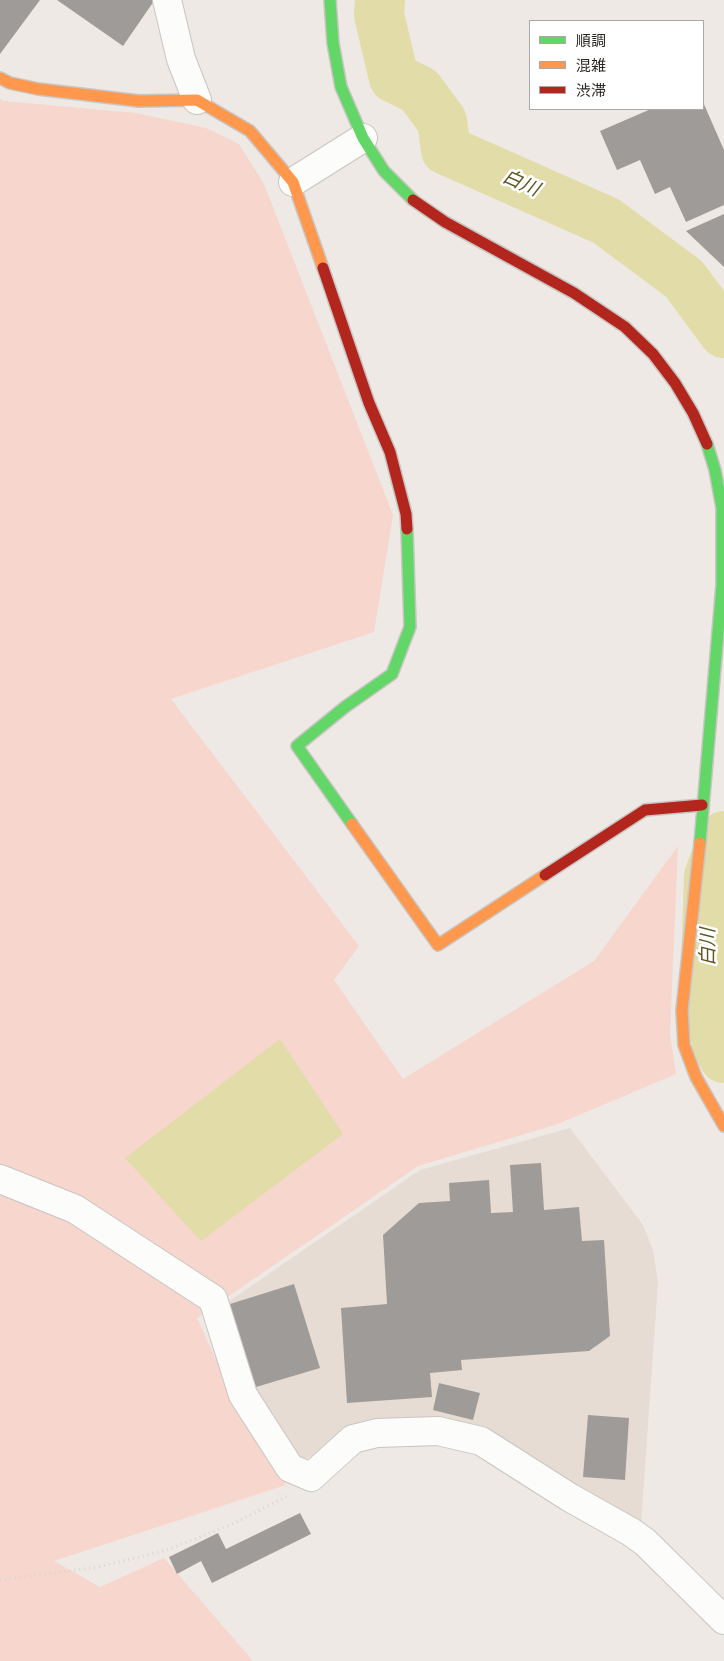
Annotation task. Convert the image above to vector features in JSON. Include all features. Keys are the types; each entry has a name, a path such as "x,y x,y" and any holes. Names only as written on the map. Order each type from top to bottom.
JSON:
{"street":[{"path":"167,0 181,59 197,100"},
{"path":"330,0 333,43 341,87 362,138 384,171 418,204 444,222 574,293 626,327 653,354 693,413 715,470 722,508 723,585 695,899 682,1010 684,1045 696,1078 724,1126"},
{"path":"0,78 10,83 38,89 139,101 197,100 250,131 293,182 369,403 390,452 404,505 406,514 410,627 392,674 345,707 298,746 438,945 645,810 702,806"},
{"path":"293,182 362,138"},
{"path":"0,1179 75,1209 213,1299 243,1395 290,1468 311,1477 353,1440 377,1433 438,1431 482,1441 569,1497 645,1542 724,1620"}],"path":[{"path":"0,1580 98,1567 167,1550 251,1515 284,1498 311,1477"}],"shaded area":[{"path":"0,99 4,101 136,113 206,128 239,144 264,184 393,515 374,632 171,699 359,946 334,980 403,1079 594,961 678,846 670,1034 676,1074 558,1124 418,1166 197,1318 250,1433 286,1485 54,1561 100,1587 164,1558 253,1661 0,1661"},
{"path":"280,1039 343,1134 201,1241 125,1158"},
{"path":"570,1128 643,1225 653,1250 658,1282 641,1524 484,1432 325,1453 296,1461 254,1394 225,1304 420,1170"}],"building":[{"path":"0,0 40,0 0,54"},
{"path":"57,0 153,0 154,1 123,46"},
{"path":"704,104 724,150 724,205 686,222 670,187 655,194 640,160 617,170 600,131 649,110 704,110"},
{"path":"724,214 724,267 686,231"},
{"path":"541,1163 544,1210 579,1207 582,1241 604,1240 610,1336 589,1351 461,1360 462,1370 430,1373 432,1397 347,1403 341,1308 387,1304 383,1235 419,1203 450,1201 449,1183 489,1180 491,1213 513,1212 510,1165"},
{"path":"294,1284 320,1368 256,1387 230,1304"},
{"path":"439,1383 480,1393 473,1420 433,1410"},
{"path":"588,1415 629,1418 625,1480 583,1477"},
{"path":"300,1513 311,1534 212,1583 201,1561 177,1574 169,1557 218,1533 226,1549"}],"waterway":[{"name":"白川","path":"380,0 379,15 394,78 419,90 442,121 446,150 606,221 684,279 724,333"},
{"name":"白川","path":"724,836 709,876 706,964 717,1044 724,1058"}],"traffic: fast":[{"path":"330,0 333,43 341,87 363,138 384,171 413,200"},
{"path":"700,843 722,585 722,508 715,470 707,444"},
{"path":"352,824 297,746 345,707 392,674 410,627 407,529"}],"traffic: slow":[{"path":"0,78 10,83 38,89 139,101 197,100 250,131 293,182 323,268"},
{"path":"352,824 438,945 545,875"},
{"path":"700,843 682,1010 684,1045 696,1077 724,1126"}],"traffic: jam":[{"path":"413,200 445,222 574,293 625,327 653,354 675,383 693,413 707,444"},
{"path":"323,268 369,403 390,452 406,514 407,529"},
{"path":"545,875 645,810 702,805"}]}
